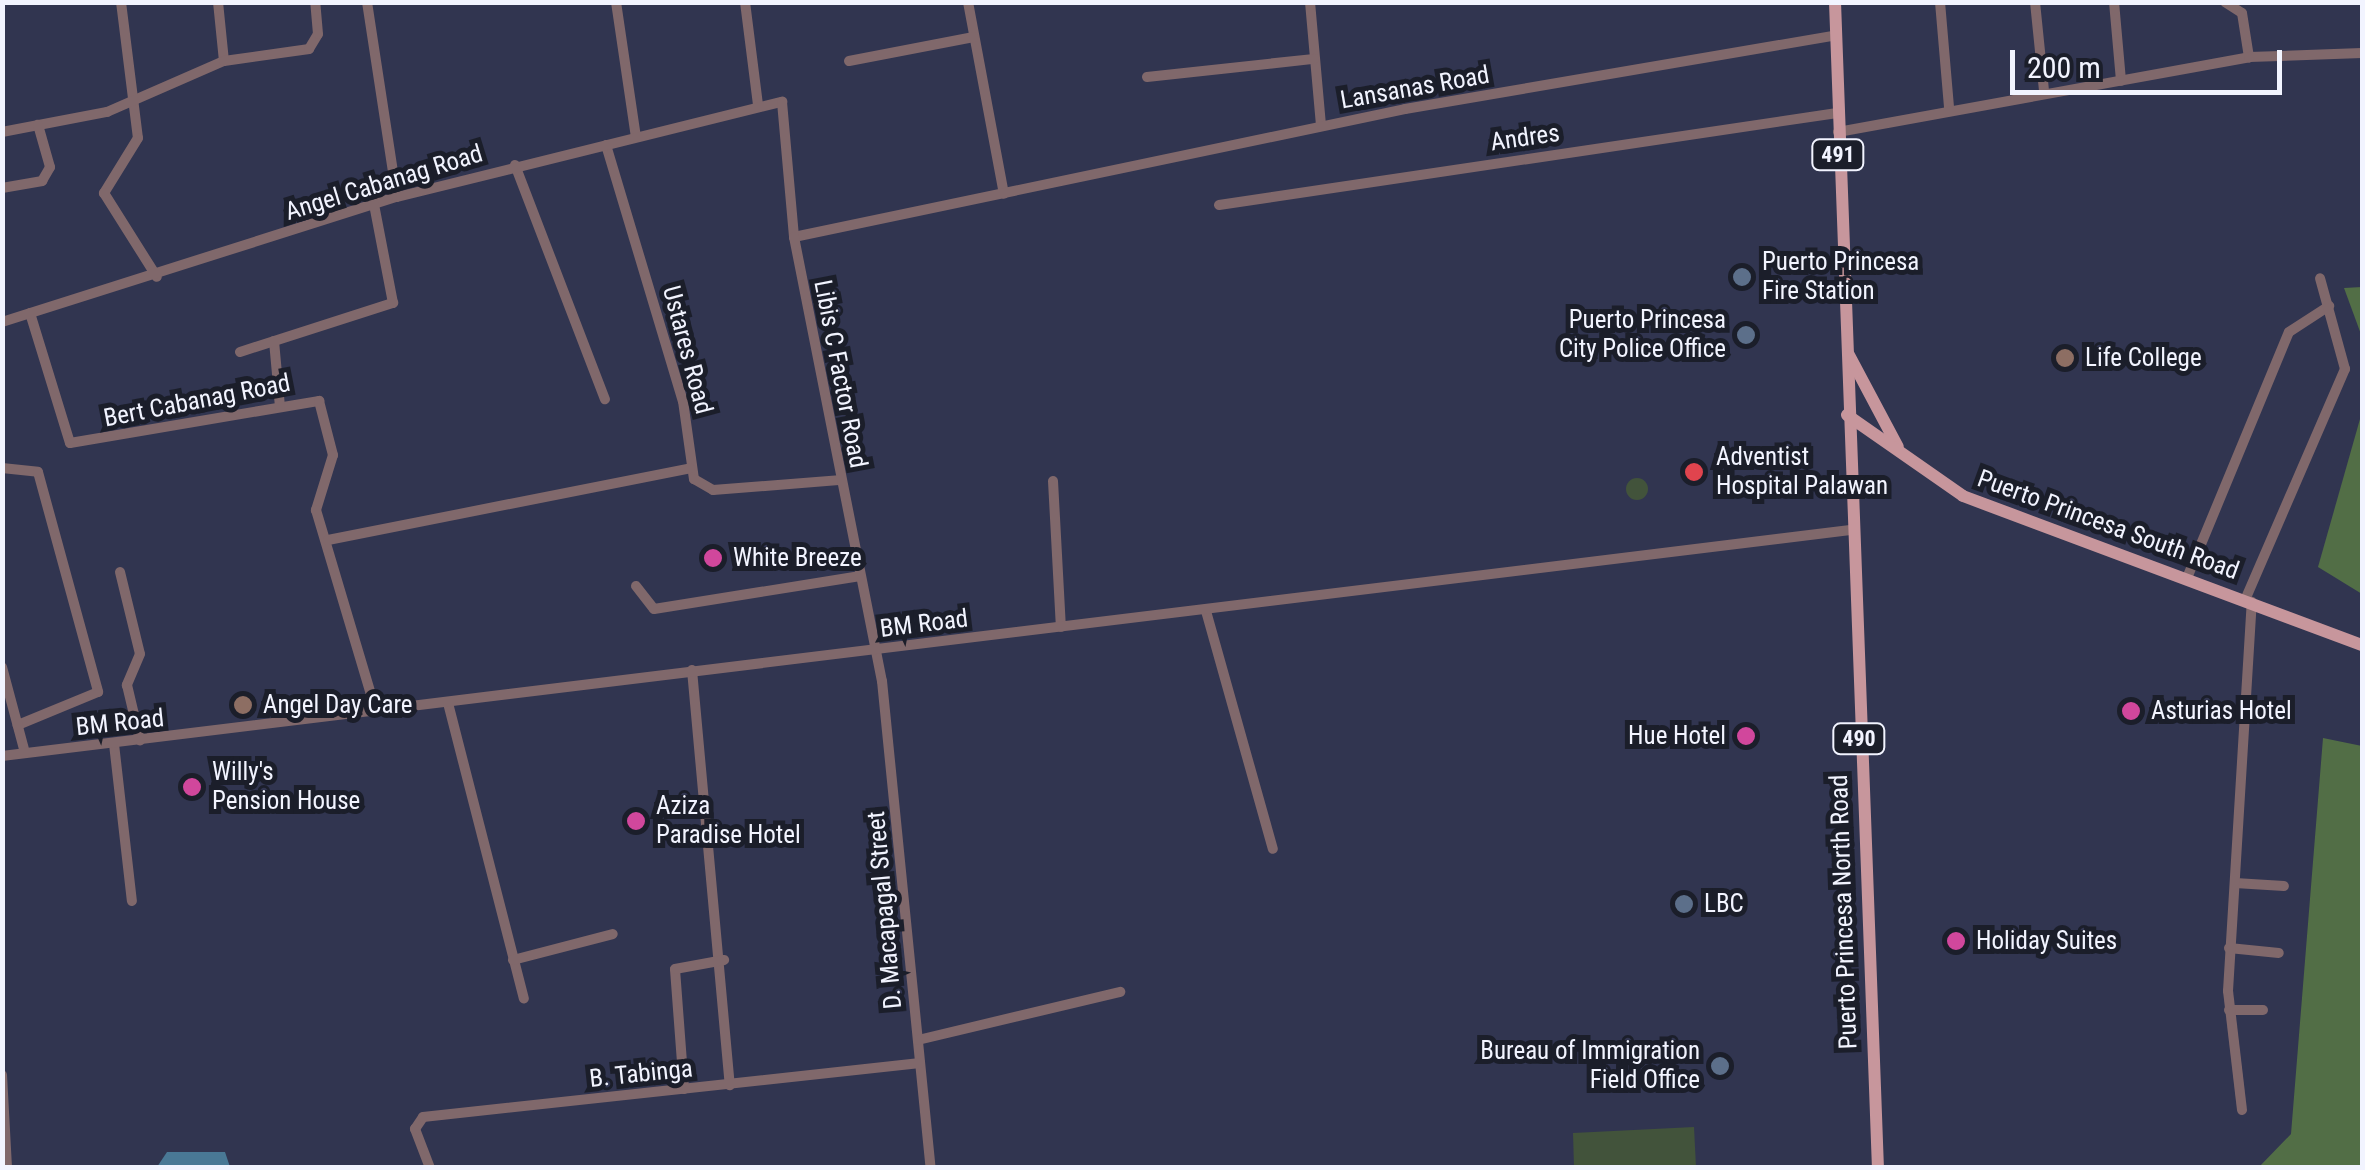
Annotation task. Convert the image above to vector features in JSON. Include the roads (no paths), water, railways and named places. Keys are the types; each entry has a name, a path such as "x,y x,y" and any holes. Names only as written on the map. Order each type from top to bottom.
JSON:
{"main road":[{"name":"491","path":"1834,2 1847,415"},
{"path":"1846,348 1902,455"},
{"name":"Puerto Princesa South Road","path":"1847,415 1963,496 2362,645"},
{"name":"Puerto Princesa North Road","path":"1847,415 1878,1168"}],"street":[{"path":"121,2 127,102 136,148 104,193 157,277"},
{"path":"218,2 224,62"},
{"path":"2,132 127,102 224,62 314,47 315,2"},
{"path":"366,2 397,197"},
{"path":"616,2 636,137"},
{"path":"745,2 758,105"},
{"path":"968,2 1004,194"},
{"path":"1310,2 1321,126"},
{"path":"1940,2 1950,108"},
{"path":"2035,2 2044,91"},
{"path":"2114,2 2121,81"},
{"path":"2225,2 2242,13 2249,57"},
{"name":"Lansanas Road","path":"794,237 1321,126 1836,36"},
{"path":"849,61 974,37"},
{"path":"1838,132 1950,108 2249,57 2362,52"},
{"path":"1147,77 1314,59"},
{"name":"Angel Cabanag Road","path":"2,322 157,277 397,197 782,102"},
{"name":"Libis C Factor Road","path":"782,102 794,237 875,650"},
{"name":"Andres","path":"1219,205 1837,113"},
{"path":"2,188 42,181 50,167 38,125"},
{"name":"Ustares Road","path":"606,145 683,401 690,468"},
{"path":"515,165 605,399"},
{"path":"240,352 392,302 374,204"},
{"path":"2242,1110 2229,1010 2229,948 2248,601 2344,368 2320,278"},
{"path":"2187,578 2289,332 2329,306"},
{"name":"Bert Cabanag Road","path":"30,313 61,433 84,443 321,403 333,456 315,503 376,712"},
{"path":"274,341 280,407"},
{"path":"2,468 32,464 38,472 98,692 18,724"},
{"path":"328,540 690,468 705,490 840,480"},
{"path":"1054,481 1061,627"},
{"name":"BM Road","path":"2,756 1850,530"},
{"path":"120,572 140,654 127,691 140,740"},
{"path":"636,586 654,609 860,576"},
{"path":"1206,611 1274,849"},
{"name":"D. Macapagal Street","path":"875,650 932,1168"},
{"path":"2,667 24,753"},
{"path":"692,670 724,960 730,1085"},
{"path":"448,704 524,998"},
{"path":"114,744 132,901"},
{"path":"2235,883 2284,886"},
{"path":"513,960 613,934"},
{"path":"2229,948 2279,952"},
{"path":"684,1089 675,969 724,960"},
{"path":"918,1040 1120,992"},
{"path":"2229,1010 2263,1010"},
{"name":"B. Tabinga","path":"430,1168 420,1118 920,1063"},
{"path":"2,1075 5,1161"}],"water":[{"path":"167,1152 225,1152 230,1167 157,1167"}],"place":[{"name":"Puerto Princesa Fire Station","path":"1742,277"},
{"name":"Puerto Princesa City Police Office","path":"1746,335"},
{"name":"Life College","path":"2065,358"},
{"name":"Adventist Hospital Palawan","path":"1694,472"},
{"name":"White Breeze","path":"713,558"},
{"name":"Angel Day Care","path":"243,705"},
{"name":"Asturias Hotel","path":"2131,711"},
{"name":"Hue Hotel","path":"1746,736"},
{"name":"Willy's Pension House","path":"192,787"},
{"name":"Aziza Paradise Hotel","path":"636,821"},
{"name":"LBC","path":"1684,904"},
{"name":"Holiday Suites","path":"1956,941"},
{"name":"Bureau of Immigration Field Office","path":"1720,1066"}]}
